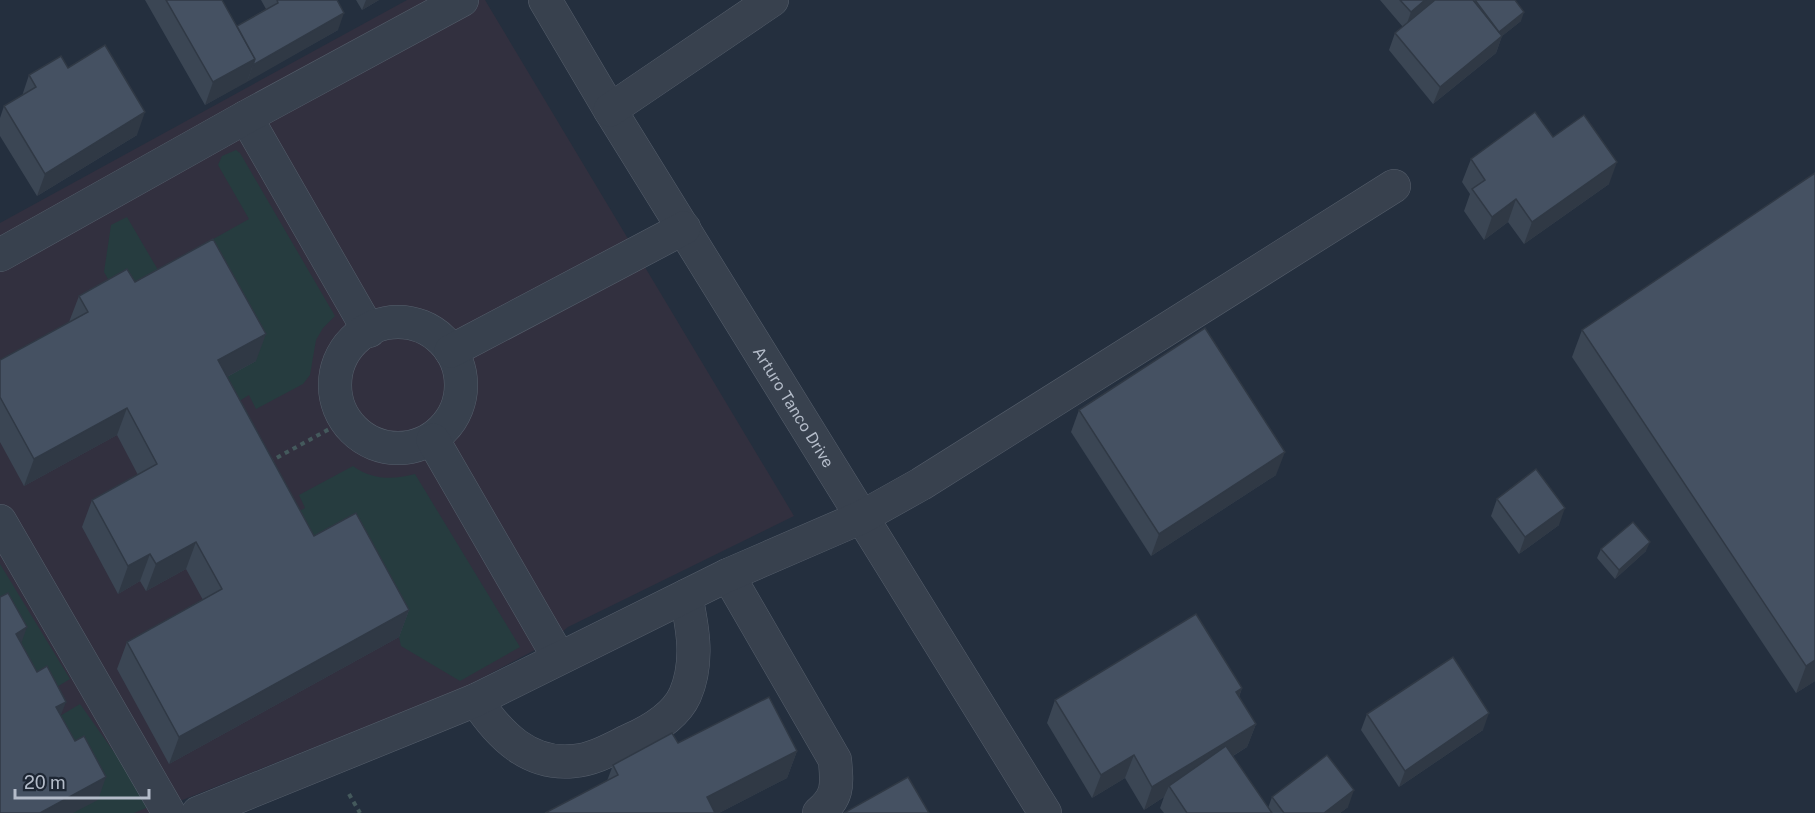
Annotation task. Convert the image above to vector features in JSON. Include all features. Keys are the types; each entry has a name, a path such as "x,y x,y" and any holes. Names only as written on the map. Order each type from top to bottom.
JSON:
{"street":[{"path":"0,255 246,117 462,0"},
{"name":"Arturo Tanco Drive","path":"545,0 610,110 1045,813"},
{"path":"610,110 772,0"},
{"path":"246,117 369,331"},
{"path":"198,813 476,700 728,575 862,517 921,484 1394,186"},
{"path":"452,351 684,228"},
{"path":"382,323 418,324 448,344 452,351 462,378 456,414 433,440 398,450 363,439 344,421 337,400 335,375 351,342 382,323"},
{"path":"433,440 559,658"},
{"path":"0,521 169,813"},
{"path":"728,575 835,760 837,784 830,803 819,813"},
{"path":"476,700 491,724 520,750 554,761 576,761 601,754 647,732 670,715 684,696 693,669 693,632 686,596"}],"path":[{"path":"264,465 344,421"}],"shaded area":[{"path":"407,0 485,0 794,516 568,627 550,642 463,688 150,813 0,813 0,223"}],"green space":[{"path":"236,150 240,153 335,316 323,328 316,340 310,375 303,384 256,409 249,395 222,412 125,309 104,272 111,225 127,217 158,270 249,219 218,165 222,156"},
{"path":"353,466 360,471 383,478 415,474 520,647 460,681 401,646 399,637 304,563 292,515 305,508 299,495"},
{"path":"0,564 70,679 42,696 0,616"},
{"path":"80,704 143,793 147,802 146,808 134,813 73,813 55,719"}],"building":[{"path":"166,0 222,0 255,59 213,82"},
{"path":"277,0 337,0 344,13 253,65 255,59 237,26 278,3"},
{"path":"1400,0 1425,0 1411,12"},
{"path":"1435,0 1473,0 1502,36 1440,87 1395,33"},
{"path":"1475,0 1515,0 1524,12 1499,32"},
{"path":"105,45 145,112 45,174 4,106 36,87 29,75 61,56 68,68"},
{"path":"1535,112 1553,137 1584,115 1617,162 1532,222 1516,199 1492,217 1472,189 1485,180 1471,159"},
{"path":"1815,173 1815,660 1806,666 1582,330"},
{"path":"213,239 266,334 218,360 314,536 356,513 409,610 179,737 127,642 222,589 196,542 156,564 150,554 128,566 92,500 157,464 127,408 34,459 0,397 0,360 88,312 79,296 127,269 135,282"},
{"path":"1205,328 1285,452 1159,534 1079,410"},
{"path":"1536,469 1565,508 1525,537 1497,499"},
{"path":"1633,522 1650,542 1619,570 1601,549"},
{"path":"8,593 27,627 16,634 37,672 47,666 66,702 56,707 75,741 84,736 106,777 40,813 0,813 0,597"},
{"path":"1196,614 1242,688 1236,692 1256,724 1152,787 1134,755 1101,775 1055,700"},
{"path":"1453,657 1489,713 1405,771 1367,714"},
{"path":"769,697 797,751 707,797 715,813 545,813 618,775 613,765 672,733 678,743"},
{"path":"1226,746 1272,813 1187,813 1169,786"},
{"path":"1327,755 1354,790 1324,813 1284,813 1272,797"},
{"path":"908,777 929,813 844,813"}]}
